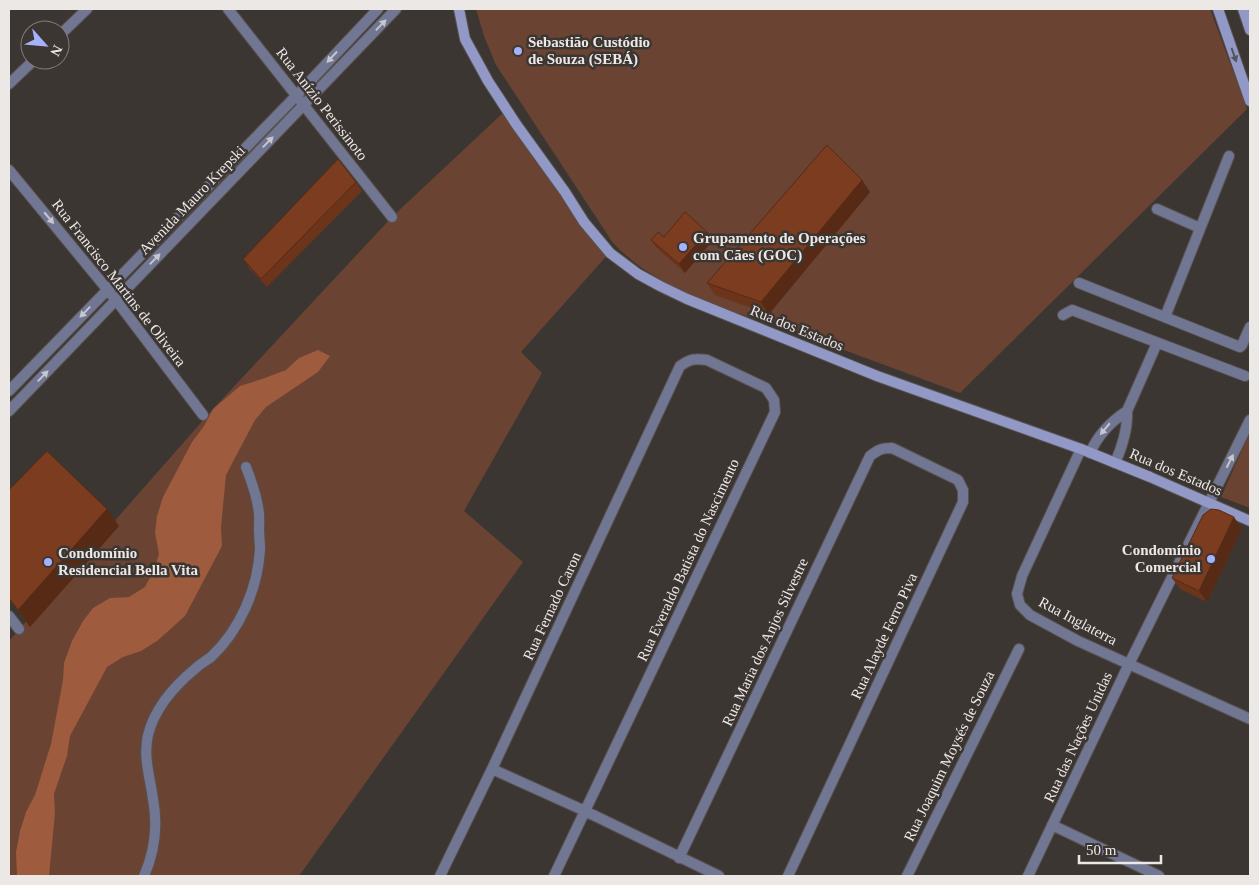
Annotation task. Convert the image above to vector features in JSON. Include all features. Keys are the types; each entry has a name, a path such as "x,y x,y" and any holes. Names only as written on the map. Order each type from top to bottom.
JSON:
{"street":[{"path":"70,25 87,9"},
{"name":"Rua Anízio Perissinoto","path":"228,9 392,217"},
{"name":"Avenida Mauro Krepski","path":"9,391 378,9"},
{"name":"Avenida Mauro Krepski","path":"9,411 396,9"},
{"name":"Rua dos Estados","path":"459,9 465,39 488,81 516,124 566,192 584,222 610,253 638,274 688,299 877,376 1086,451 1250,521"},
{"path":"1218,9 1250,101"},
{"path":"1243,9 1250,30"},
{"path":"9,84 24,70"},
{"path":"1165,317 1229,156"},
{"name":"Rua Francisco Martins de Oliveira","path":"9,170 116,300 204,415"},
{"path":"1158,209 1200,228"},
{"path":"1079,284 1240,347 1250,327"},
{"path":"1062,314 1072,310 1245,376"},
{"path":"1116,463 1126,429 1127,411 1157,342"},
{"name":"Rua Fernado Caron","path":"440,876 680,366 687,361 698,359"},
{"name":"Rua Everaldo Batista do Nascimento","path":"554,876 775,412 774,400 766,388 707,360 698,359"},
{"path":"1086,451 1117,417 1127,411"},
{"name":"Rua das Nações Unidas","path":"1028,876 1129,664 1250,420"},
{"name":"Rua Maria dos Anjos Silvestre","path":"679,858 870,456 878,450 885,448"},
{"name":"Rua Alayde Ferro Piva","path":"788,876 963,502 963,490 958,480 892,448 885,448"},
{"name":"Rua Inglaterra","path":"1086,451 1022,576 1017,594 1020,605 1030,615 1078,641 1250,719"},
{"path":"144,876 150,863 156,824 146,759 148,735 166,698 176,686 210,658 234,628 246,606 254,584 260,549 259,508 253,483 246,467"},
{"path":"9,616 19,629"},
{"name":"Rua Joaquim Moysés de Souza","path":"907,876 1018,649"},
{"path":"492,769 585,811 719,876"},
{"path":"1052,826 1158,876"}],"shaded area":[{"path":"476,9 1210,9 1247,109 960,393 702,300 654,276 633,261 613,243 496,65 484,36"},
{"path":"506,110 611,251 521,352 542,373 464,511 523,562 299,876 9,876 9,641 213,409 392,217"},
{"path":"318,350 330,356 318,372 266,407 255,420 226,475 221,527 222,546 185,616 157,641 107,667 70,736 67,756 54,794 55,813 49,876 17,876 16,852 20,831 26,812 35,795 51,744 63,680 64,663 72,641 83,621 93,608 110,598 129,597 145,587 154,570 159,554 155,533 157,516 163,497 192,442 204,426 213,409 240,386 286,370 299,358"},
{"path":"1250,432 1250,508 1221,497"}],"building":[{"path":"827,145 862,180 761,302 707,283"},
{"path":"338,159 356,182 261,279 243,259"},
{"name":"Grupamento de Operações com Cães (GOC)","path":"685,212 707,232 679,264 651,240 658,232 664,237"},
{"name":"Condomínio Residencial Bella Vita","path":"47,451 107,509 18,610 9,598 9,490"},
{"path":"1211,509 1219,510 1234,517 1199,591 1172,578 1203,515"}],"place":[{"name":"Sebastião Custódio de Souza (SEBÁ)","path":"518,51"},
{"name":"Grupamento de Operações com Cães (GOC)","path":"683,247"},
{"name":"Condomínio Comercial","path":"1211,559"},
{"name":"Condomínio Residencial Bella Vita","path":"48,562"}]}
